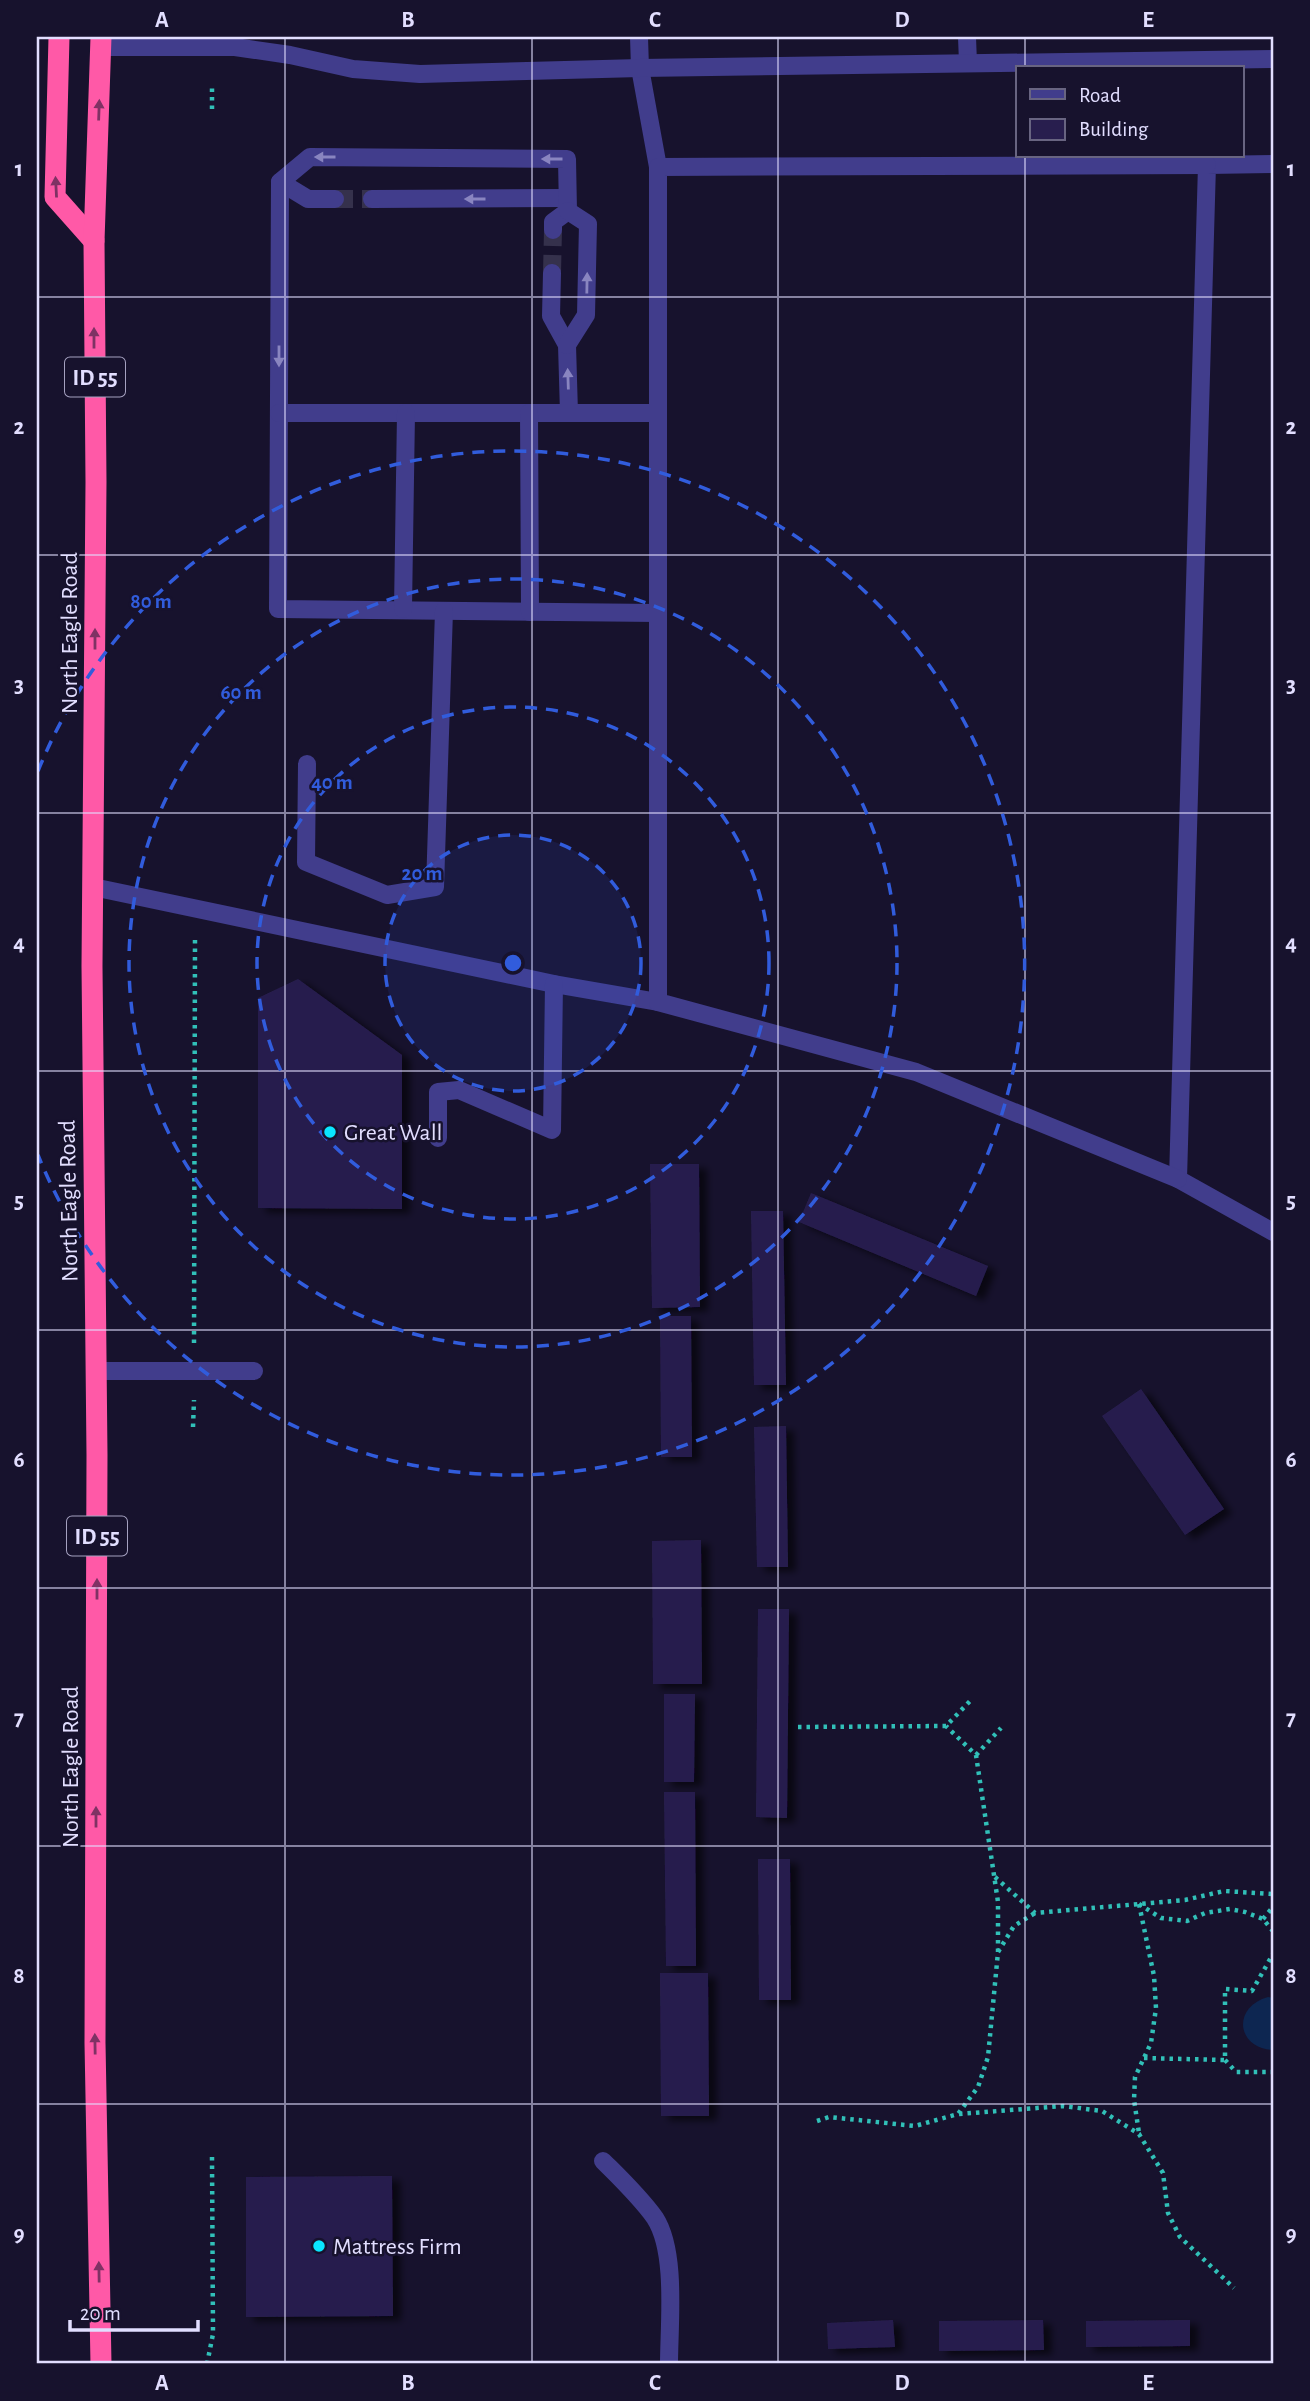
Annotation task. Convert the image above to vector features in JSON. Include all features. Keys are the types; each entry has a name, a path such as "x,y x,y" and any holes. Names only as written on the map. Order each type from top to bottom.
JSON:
{"highway":[{"path":"59,37 55,197 93,242"},
{"name":"North Eagle Road","path":"101,42 93,242 96,495 93,887 96,1371 95,2043 101,2364"}],"lane":[{"path":"639,37 640,68 658,167 658,1002"},
{"path":"967,37 968,63"},
{"path":"101,42 213,46 270,44 353,69 409,73 1273,60"},
{"path":"553,230 553,222 568,204 567,159 310,157 280,183 278,609 658,613"},
{"path":"658,167 1273,164"},
{"path":"1178,1179 1207,165"},
{"path":"280,183 308,200 335,200"},
{"path":"372,200 568,204 589,224 586,315 567,345"},
{"path":"552,273 551,316 567,345 569,413"},
{"path":"279,413 658,413"},
{"path":"403,610 406,413"},
{"path":"529,413 530,612"},
{"path":"307,764 306,862 387,895 435,887 444,611"},
{"path":"93,887 554,984 658,1002 916,1072 1178,1179 1273,1232"},
{"path":"438,1138 438,1092 459,1090 552,1130 554,984"},
{"path":"96,1371 254,1371"},
{"path":"603,2161 656,2220 670,2261 670,2364"}],"path":[{"path":"212,84 212,109"},
{"path":"194,1343 195,907"},
{"path":"193,1427 194,1398"},
{"path":"946,1726 972,1699"},
{"path":"798,1727 946,1726 975,1755 995,1876 998,1952 988,2057 978,2087 958,2114"},
{"path":"975,1755 1001,1728"},
{"path":"995,1876 1035,1913"},
{"path":"998,1952 1014,1926 1035,1913 1185,1900 1224,1891 1273,1894"},
{"path":"1139,1904 1161,1918 1187,1921 1205,1913 1230,1909 1263,1919 1273,1931"},
{"path":"1139,1904 1154,1976 1156,2008 1151,2043 1135,2077 1139,2134 1163,2173 1168,2213 1180,2237 1234,2288"},
{"path":"1263,1919 1273,1908"},
{"path":"1273,1954 1252,1991 1225,1989 1225,2060 1236,2072 1273,2072"},
{"path":"1144,2058 1225,2060"},
{"path":"817,2121 830,2117 915,2126 958,2114 1063,2106 1102,2111 1139,2134"},
{"path":"206,2364 213,2334 212,2157"}],"water":[{"path":"1268,1997 1273,1998 1273,2050 1261,2048 1252,2042 1243,2026 1248,2009"}],"building":[{"name":"Great Wall","path":"298,979 402,1055 402,1209 258,1208 258,998"},
{"path":"650,1164 699,1164 700,1307 652,1308"},
{"path":"811,1193 988,1266 976,1296 799,1222"},
{"path":"751,1211 783,1211 786,1385 754,1385"},
{"path":"660,1316 691,1316 692,1457 661,1457"},
{"path":"1141,1389 1224,1509 1185,1535 1102,1416"},
{"path":"786,1426 788,1567 757,1567 754,1427"},
{"path":"701,1540 702,1684 653,1684 652,1541"},
{"path":"758,1609 789,1609 787,1818 756,1817"},
{"path":"664,1694 695,1694 694,1782 664,1782"},
{"path":"664,1792 695,1792 696,1966 666,1966"},
{"path":"758,1859 790,1859 791,2000 759,2000"},
{"path":"660,1973 708,1973 709,2116 661,2116"},
{"name":"Mattress Firm","path":"392,2176 393,2316 246,2317 246,2177"},
{"path":"893,2320 895,2347 828,2349 827,2323"},
{"path":"1043,2320 1044,2350 939,2351 939,2321"},
{"path":"1190,2320 1190,2346 1086,2347 1086,2321"}],"tunnel":[{"path":"335,199 372,199"},
{"path":"552,273 553,230"}],"place":[{"name":"Great Wall","path":"330,1132"},
{"name":"Mattress Firm","path":"319,2246"}]}
